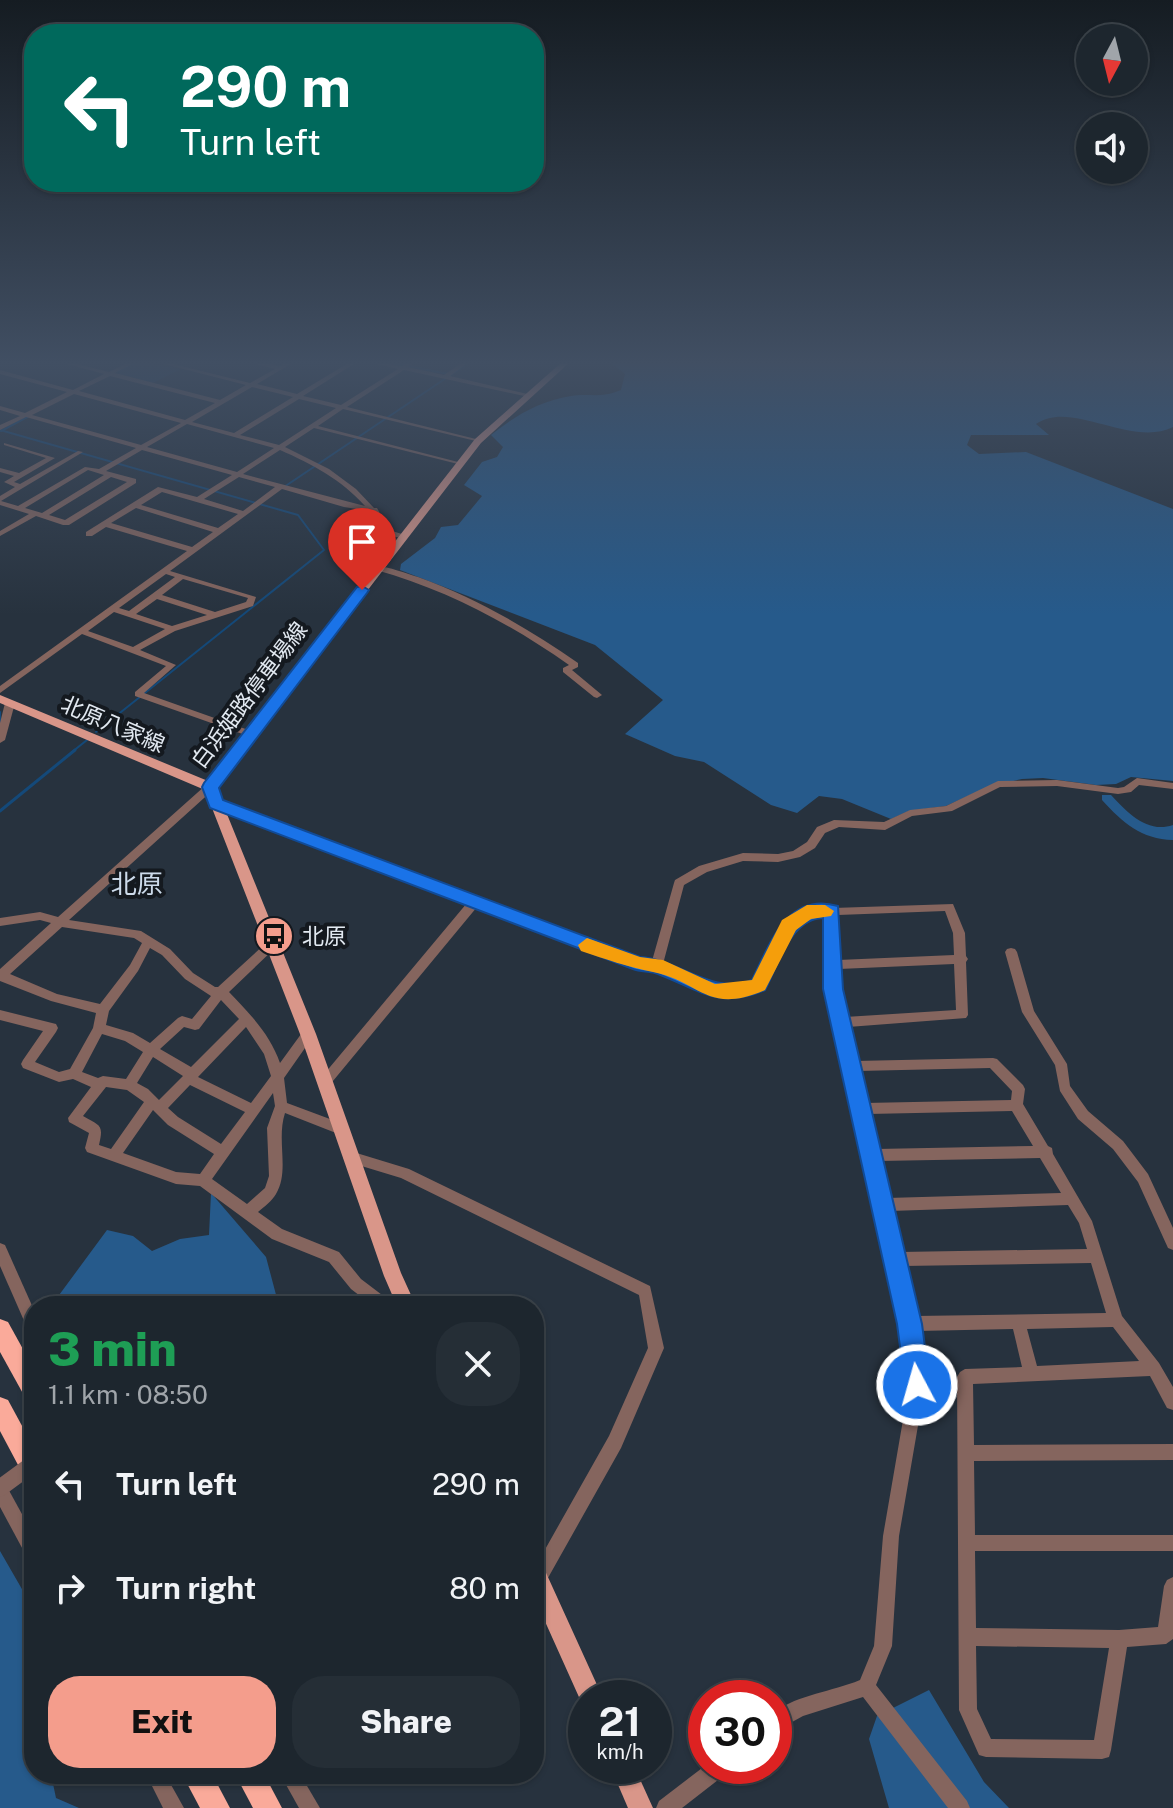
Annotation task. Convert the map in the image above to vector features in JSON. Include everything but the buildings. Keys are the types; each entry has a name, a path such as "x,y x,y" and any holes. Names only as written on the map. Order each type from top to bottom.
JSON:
{"highway":[{"path":"0,1330 24,1373"},
{"path":"0,1408 24,1453"},
{"path":"202,1784 216,1808"},
{"path":"255,1784 268,1808"}],"main road":[{"name":"白浜姫路停車場線","path":"403,1296 350,1157 308,1034 270,946 210,787 474,446"},
{"name":"北原八家線","path":"5,701 210,787"},
{"path":"544,1594 583,1680"},
{"path":"630,1784 641,1808"}],"street":[{"path":"10,446 52,458 8,482 21,487"},
{"path":"135,446 374,510"},
{"path":"99,472 144,446"},
{"path":"391,446 460,464"},
{"path":"198,500 279,447 340,477 374,510 386,532 402,537"},
{"path":"0,501 80,452"},
{"path":"0,501 18,509 66,523 133,481 87,468 18,509"},
{"path":"0,470 19,475"},
{"path":"44,515 109,475"},
{"path":"0,690 280,487"},
{"path":"89,534 161,489 243,513"},
{"path":"135,505 219,531"},
{"path":"0,534 35,513"},
{"path":"105,524 192,550"},
{"path":"379,568 412,576 473,600 517,624 575,665 566,670 597,695"},
{"path":"134,650 172,629 250,604 252,597 169,573"},
{"path":"131,614 181,577"},
{"path":"156,596 215,615"},
{"path":"117,610 172,629"},
{"path":"81,631 172,665 138,694 251,734"},
{"path":"0,740 5,701"},
{"path":"657,965 679,883 703,869 743,857 778,858 796,854 811,845 821,830 838,823 885,826 910,813 948,809 998,784 1057,783 1118,791 1127,790 1137,781 1173,786"},
{"path":"103,1010 55,998 0,975 210,787"},
{"path":"216,804 473,904 640,964 657,965 713,991 745,991 758,985 789,925 807,912 949,907 959,933 962,1015 841,1022"},
{"path":"324,1083 473,904"},
{"path":"792,1711 806,1702 838,1700 866,1687 883,1646 891,1536 917,1385 909,1324 833,989 832,911"},
{"path":"0,922 40,916 137,934 166,952 201,984 221,992 246,1019 271,1049 278,1075 281,1106 274,1128 276,1176 270,1192 248,1212"},
{"path":"74,1074 99,1028 103,1010 134,968 148,942"},
{"path":"129,1085 151,1050 182,1021 195,1025 221,992 270,946"},
{"path":"1011,952 1028,1012 1061,1064 1064,1087 1083,1115 1118,1145 1143,1178 1173,1243"},
{"path":"833,965 962,959"},
{"path":"0,1015 52,1028 27,1064 59,1077 74,1074 100,1085"},
{"path":"114,1156 155,1106 191,1077 246,1019"},
{"path":"99,1028 129,1037 191,1077 254,1110"},
{"path":"203,1180 308,1034"},
{"path":"850,1066 993,1063 1019,1089 1016,1105 1047,1152 1085,1221 1116,1320 1154,1368 1173,1402"},
{"path":"223,1152 129,1085 103,1081 74,1118 96,1130 92,1148 176,1178 203,1180 277,1234 334,1257 356,1284 372,1296"},
{"path":"860,1109 1016,1105"},
{"path":"281,1106 341,1129"},
{"path":"871,1155 1047,1152"},
{"path":"350,1157 404,1173 645,1291 656,1348 615,1442 544,1562"},
{"path":"882,1205 1073,1199"},
{"path":"1155,1209 1173,1221"},
{"path":"0,1250 24,1304"},
{"path":"895,1259 1096,1256"},
{"path":"909,1324 1116,1320"},
{"path":"1018,1322 1032,1374"},
{"path":"1119,1639 1102,1750 986,1748 968,1710 965,1377 1154,1368"},
{"path":"966,1453 1173,1452"},
{"path":"24,1471 0,1489 24,1534"},
{"path":"967,1543 1173,1543"},
{"path":"968,1637 1119,1639 1166,1635 1173,1586"},
{"path":"866,1687 960,1808"},
{"path":"161,1784 174,1808"},
{"path":"295,1784 310,1808"},
{"path":"666,1808 697,1784"}],"shaded area":[{"path":"969,446 979,454 1026,452 1173,509 1173,781 1131,777 1116,784 1096,785 1043,778 1022,779 990,786 946,806 909,811 891,819 842,799 819,796 797,813 771,805 704,762 675,756 625,734 663,700 595,645 400,570 401,564 435,538 441,527 458,525 482,496 464,485 482,462 497,457 503,447"},
{"path":"1102,795 1111,795 1146,824 1173,825 1173,840 1151,837 1133,828 1102,800"},
{"path":"211,1193 266,1257 276,1296 58,1296 107,1230 133,1236 152,1251 180,1239 209,1235"},
{"path":"0,1551 24,1593 24,1784 53,1784 56,1798 79,1808 0,1808"},
{"path":"929,1690 984,1782 1009,1808 889,1808 869,1739 877,1716"}],"waterway":[{"path":"57,446 298,515 324,550 96,732"},
{"path":"284,487 344,446"},
{"path":"0,712 0,726"},
{"path":"72,752 87,740"},
{"path":"0,811 75,750"}],"slow traffic":[{"path":"587,945 640,964 657,965 713,991 745,991 758,985 789,925 807,912 825,911"}],"place":[{"name":"北原","path":"274,936"}],"district":[{"name":"北原","path":"137,883"}],"route":[{"path":"362,590 210,787 216,804 473,904 640,964 657,965 713,991 745,991 758,985 789,925 807,912 832,911 833,989 909,1324 917,1385"}]}
